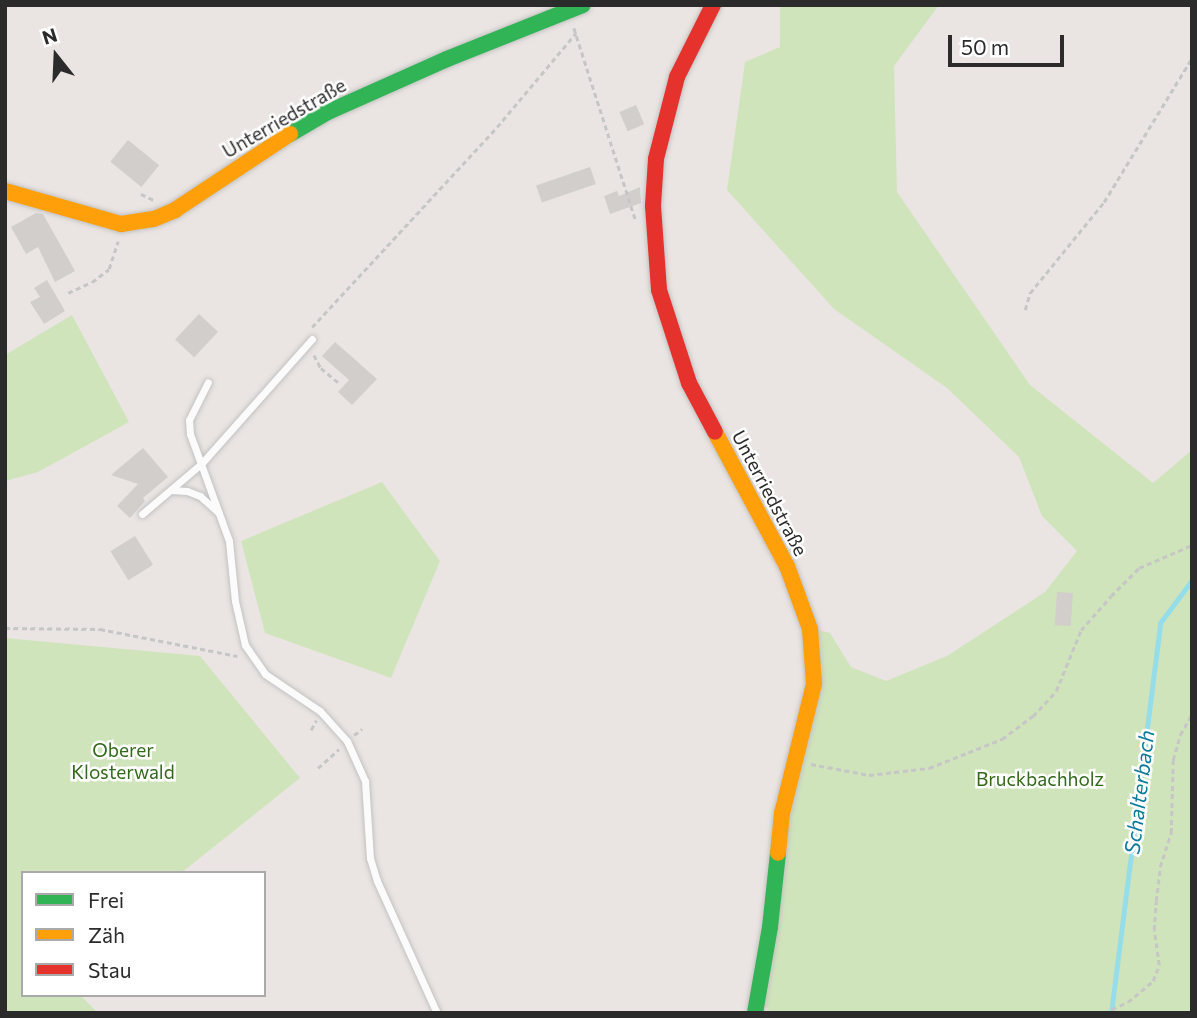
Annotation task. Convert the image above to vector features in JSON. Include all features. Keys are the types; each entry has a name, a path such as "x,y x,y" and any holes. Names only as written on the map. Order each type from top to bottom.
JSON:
{"street":[{"name":"Unterriedstraße","path":"5,191 121,224 154,219 175,210 258,153 328,113 375,90 583,5"},
{"name":"Unterriedstraße","path":"713,5 677,77 656,159 653,206 659,290 689,383 787,566 810,629 814,684 782,813 771,927 755,1013"}],"lane":[{"path":"142,514 201,464 312,339"},
{"path":"208,382 189,420 190,434 229,541 240,631 251,658 282,687 320,711 347,741 365,781 370,858 377,881 437,1013"},
{"path":"171,490 187,491 200,496 220,514"}],"path":[{"path":"339,383 321,368 313,354 312,324 497,127 576,33 637,225"},
{"path":"1025,310 1030,293 1104,202 1192,58"},
{"path":"68,293 92,282 109,269 117,249 121,224"},
{"path":"794,761 869,775 929,768 1002,739 1033,716 1056,691 1081,630 1139,568 1192,545"},
{"path":"5,628 100,629 251,658"},
{"path":"1104,1013 1128,1002 1153,981 1159,965 1154,930 1160,867 1171,833 1173,760 1180,735 1192,714"}],"green space":[{"name":"Bruckbachholz","path":"780,5 939,5 894,66 897,192 1030,385 1153,483 1192,450 1192,1013 766,1013 768,1008 762,1006 815,629 830,633 851,667 886,681 947,656 1045,592 1077,551 1042,516 1019,457 947,388 834,309 727,190 745,62 780,47"},
{"path":"72,315 129,422 38,472 5,481 5,355"},
{"path":"382,482 440,561 391,678 265,633 241,541"},
{"name":"Oberer Klosterwald","path":"5,638 200,656 300,778 184,871 21,871 21,997 82,997 98,1013 5,1013"}],"building":[{"path":"636,105 644,124 628,131 619,112"},
{"path":"128,140 159,165 141,187 110,162"},
{"path":"590,167 596,184 542,203 536,186"},
{"path":"640,187 641,203 610,214 604,196 617,191 619,196"},
{"path":"36,213 43,214 75,271 55,282 38,247 26,254 11,227"},
{"path":"47,280 65,311 44,324 30,302 40,297 34,288"},
{"path":"199,314 218,332 194,357 175,340"},
{"path":"335,342 377,379 352,405 338,392 349,380 322,356"},
{"path":"143,448 168,477 143,498 145,501 130,518 117,506 138,484 111,475"},
{"path":"135,536 153,565 128,580 110,551"},
{"path":"1057,592 1073,593 1071,626 1055,625"}],"waterway":[{"name":"Schalterbach","path":"1111,1013 1160,623 1192,580"}],"traffic: fast":[{"path":"290,134 328,112 447,59 583,5"},
{"path":"755,1013 770,927 778,853"}],"traffic: slow":[{"path":"5,191 121,224 154,219 175,210 290,134"},
{"path":"715,432 787,566 810,629 814,684 782,813 778,853"}],"traffic: jam":[{"path":"713,5 677,77 656,159 653,206 659,290 689,383 715,432"}]}
